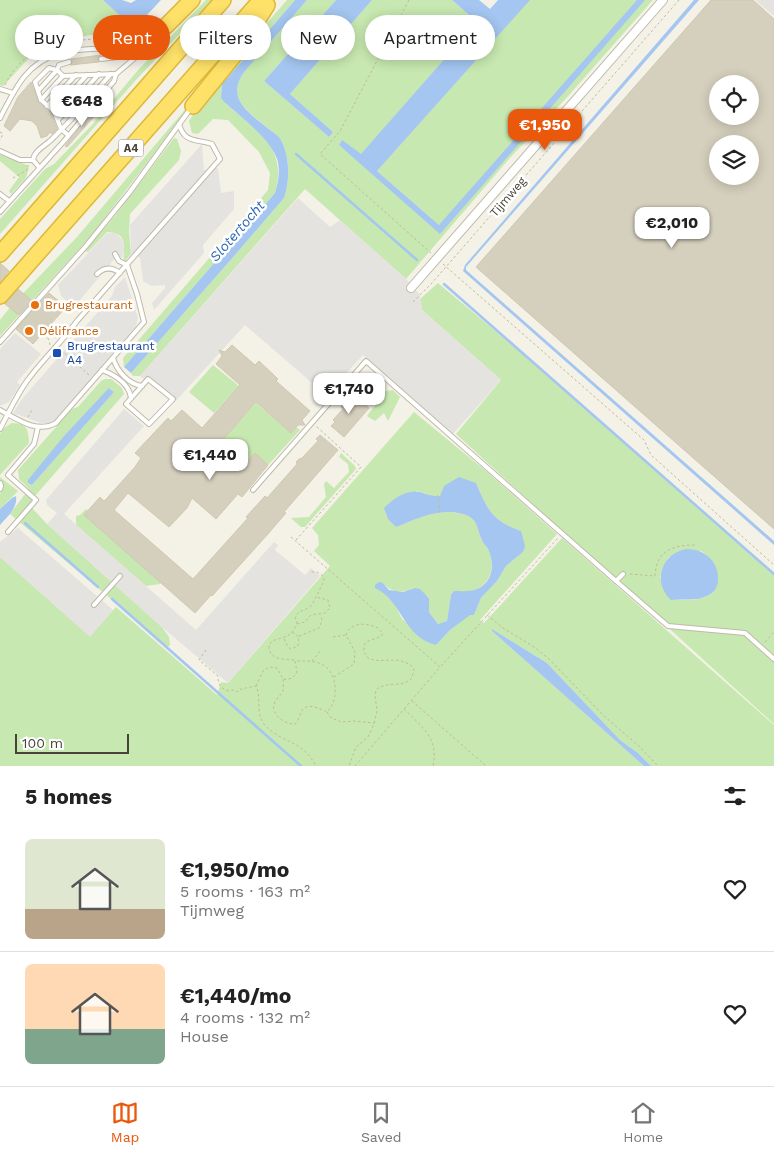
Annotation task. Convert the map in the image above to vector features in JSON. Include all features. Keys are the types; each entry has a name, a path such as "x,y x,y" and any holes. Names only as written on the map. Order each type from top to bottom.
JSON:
{"highway":[{"path":"170,16 192,0"},
{"name":"A4","path":"0,254 223,0"},
{"name":"A4","path":"0,296 261,0"},
{"name":"A4","path":"193,106 240,48 270,0"}],"street":[{"name":"Tijmweg","path":"411,288 663,0"}],"lane":[{"path":"0,118 18,83 29,71 61,53 93,49"},
{"path":"31,160 114,74 132,60"},
{"path":"38,91 57,70 59,65 69,62"},
{"path":"63,76 57,70 49,68 35,82 41,100 54,111 62,129 68,135"},
{"path":"58,120 99,74"},
{"path":"41,100 63,76 114,74"},
{"path":"0,212 114,82 114,74"},
{"path":"48,106 76,75"},
{"path":"54,111 87,75"},
{"path":"1,90 13,93"},
{"name":"A4","path":"0,342 86,246 129,193 193,106"},
{"path":"0,429 14,399 40,364 220,159 212,144 199,140 188,140 182,134 179,124"},
{"path":"0,151 20,160 31,160 39,167"},
{"path":"0,194 9,201"},
{"path":"0,410 38,427 48,428 56,423 144,322 127,265 119,261 115,254"},
{"path":"97,274 101,270 109,268 115,269 120,273"},
{"path":"113,358 119,371 132,383 142,386"},
{"path":"254,490 366,361 668,626 745,633 774,658"},
{"path":"102,370 112,373 129,387 131,398"},
{"path":"148,379 173,399 149,424 126,404 131,398 148,379"},
{"path":"38,427 34,444 8,475 36,500 43,501"},
{"path":"0,483 0,489"},
{"path":"8,532 36,500"},
{"path":"616,581 623,574"},
{"path":"94,605 120,576"}],"path":[{"path":"409,0 340,131 320,154 644,440 651,455 774,565"},
{"name":"Tijmweg","path":"413,302 446,267 679,0"},
{"path":"1,90 9,77 25,59 39,50 93,38"},
{"path":"0,132 3,134 0,140"},
{"path":"12,178 27,170 31,160"},
{"path":"51,334 47,330 45,336 49,340 49,344 94,380"},
{"path":"25,422 32,410"},
{"path":"295,541 361,466 312,422"},
{"path":"438,495 440,514"},
{"path":"355,766 440,667 562,533"},
{"path":"291,537 440,667"},
{"path":"623,574 655,576 656,564 663,554 672,547 695,545"},
{"path":"310,572 318,572 323,576 324,581 316,597 310,608 303,609 296,614 296,624 292,632 284,639 270,643 268,649 271,655 278,658 323,665 334,677 334,696 331,708 327,712"},
{"path":"296,624 302,624 311,615 328,611 330,602 316,597"},
{"path":"298,636 319,628 322,621 321,614"},
{"path":"487,616 549,659 602,715 640,747 658,766"},
{"path":"346,635 348,630 356,625 369,624 378,628 383,634 366,642 363,648 366,656 372,660 400,661 410,664 414,669 412,678 406,684 384,685 376,690 377,711 374,724 368,737 356,747 349,766"},
{"path":"284,639 288,647 294,649 300,643 298,636 292,632"},
{"path":"761,647 774,632"},
{"path":"333,637 346,635"},
{"path":"334,677 350,668 355,661 355,652 346,635"},
{"path":"206,650 199,660 218,676 218,683 224,690 238,692 242,689 256,686"},
{"path":"311,662 321,650"},
{"path":"282,679 290,679 295,675 298,669 295,661"},
{"path":"316,766 310,754 303,748 280,736 264,723 258,712 260,697 256,686 263,671 269,667 278,668 282,679 282,692 273,706 275,713 287,723 295,724 303,710 307,707 327,712 330,717 341,722 355,721 374,724"},
{"path":"411,701 486,766"},
{"path":"404,709 430,736 434,747 433,766"}],"green space":[{"path":"0,0 103,0 119,15 93,15 93,36 83,36 83,15 15,15 15,60 27,60 3,86 0,85"},
{"path":"206,0 212,0 198,15 191,15"},
{"path":"287,0 295,0 271,27 271,18"},
{"path":"307,0 336,0 323,15 294,15"},
{"path":"372,0 452,0 469,15 365,15 365,60 444,60 361,155 342,141 339,145 439,225 377,171 476,60 495,60 495,38 529,0 653,0 570,94 508,160 406,279 305,189 140,376 133,376 131,373 284,198 288,169 286,154 281,140 248,111 238,97 237,90 239,81 255,60 271,60 271,41 281,30 281,60 283,60 264,81 329,137 333,132 290,94 320,60 355,60 355,19"},
{"path":"180,27 180,34 170,44 170,37"},
{"path":"148,60 155,60 0,234 0,219 45,169 54,164 92,125"},
{"path":"234,60 242,60 222,84 221,98 265,139 271,148 276,157 278,167 275,193 124,367 123,358 268,190 270,173 259,152 228,120 213,119 198,134 192,133 189,121 209,89"},
{"path":"217,72 90,237 0,336 0,320 12,305 77,237"},
{"path":"174,138 177,139 181,151 179,160 130,214 131,254 124,262 122,238 114,233 107,232 88,252 85,251 115,216"},
{"path":"0,154 29,166 26,178 11,194 9,191 19,177 0,161"},
{"path":"438,283 523,354 774,575 774,724 456,434 501,380 422,310 420,299","holes":["701,551 710,559 713,566 716,576 714,591 709,595 693,600 675,599 660,578 662,569 669,557"]},
{"path":"213,365 239,386 214,413 189,392"},
{"path":"111,379 122,388 124,394 35,496 33,509 47,524 162,627 169,637 170,645 168,647 10,514 29,489 19,479 18,470 72,409 78,407 101,381","holes":["110,388 114,392 32,485 28,483"]},
{"path":"393,390 400,397 388,421 384,413 375,421 367,416 386,391"},
{"path":"256,403 291,433 296,427 300,430 268,465 255,453 244,465 220,443"},
{"path":"414,412 487,472 557,534 480,620 484,623 562,538 774,725 774,766 651,766 638,753 620,740 547,663 492,629 644,766 0,766 0,557 90,636 116,607 217,695 221,682 228,683 330,566 314,551 319,545 318,535 312,528","holes":["476,483 492,513 503,523 521,531 523,552 506,566 497,581 481,598 474,615 470,614 450,630 436,645 402,619 392,599 385,593 383,583 390,589 398,592 415,588 429,597 429,612 438,624 447,621 451,595 474,590 486,582 492,567 490,555 476,524 472,518 463,514 454,512 437,513 396,527 417,491 436,497"]},
{"path":"12,423 21,424 26,428 29,443 0,475 0,434 4,428"},
{"path":"341,453 356,469 305,527 301,527 291,518 309,517 326,497 324,484 326,481 334,488 349,472 348,464 339,457"},
{"path":"0,477 18,491 0,509 2,489"},
{"path":"86,509 163,580 160,584 146,586 76,525 76,516"}],"shaded area":[{"path":"755,0 774,0 774,16"},
{"path":"202,144 204,170 218,168 221,193 234,191 234,209 203,245 204,253 154,310 152,303 165,288 165,285 152,286 143,281 140,258 131,253 130,225"},
{"path":"298,198 330,227 340,220 406,279 420,295 422,310 501,380 453,434 363,355 326,395 245,325 174,403 140,376"},
{"path":"107,233 115,233 122,239 124,249 122,258 117,256 79,301 71,304 61,296 58,285"},
{"path":"125,277 138,318 136,326 54,421 49,424 41,423 13,413 22,399 112,296 115,287"},
{"path":"15,333 41,354 17,382 20,385 9,402 0,406 0,349"},
{"path":"124,409 144,426 64,514 196,630 274,542 278,545 275,550 305,575 311,568 320,576 228,683 156,622 47,524 57,513 47,505 46,500"},
{"path":"18,528 113,610 90,637 0,557 0,542"}],"water":[{"path":"103,0 122,0 131,3 136,0 161,0 147,15 120,15"},
{"path":"295,0 307,0 294,15 282,15"},
{"path":"336,0 372,0 355,19 355,15 323,15"},
{"path":"452,0 479,0 490,9 498,0 530,0 495,39 495,15 469,15"},
{"path":"637,0 645,0 440,234 339,145 342,140 361,154 444,60 476,60 377,171 439,225"},
{"path":"694,0 699,0 466,267 466,270 774,541 774,545 463,271 465,265"},
{"path":"281,16 281,30 271,41 271,28"},
{"path":"243,60 255,60 239,81 238,97 242,105 255,118 281,140 286,154 288,169 284,198 131,373 124,367 275,193 279,170 275,154 263,137 224,102 221,98 222,84"},
{"path":"283,60 320,60 290,94 333,132 329,137 264,81"},
{"path":"109,388 114,392 32,485 28,483 28,480 64,436"},
{"path":"459,477 476,483 492,513 503,523 521,531 525,546 523,552 506,566 497,581 481,598 474,615 470,615 450,630 436,645 416,634 392,601 375,588 375,585 379,582 383,583 389,590 403,592 415,588 420,589 429,598 429,612 438,624 447,621 451,595 454,591 475,590 486,582 492,566 490,555 476,524 468,516 454,512 437,513 396,527 388,519 384,508 405,493 415,491 432,496 440,496 444,486"},
{"path":"16,496 14,508 0,525 0,509"},
{"path":"686,549 699,551 710,558 716,568 718,582 714,591 703,598 671,600 665,593 662,585 662,570 670,557"},
{"path":"492,629 547,663 620,740 638,753 651,766 644,766"}],"building":[{"path":"711,0 753,0 774,19 774,529 476,267"},
{"path":"93,56 93,60 98,60 99,62 70,65 73,62 72,60 83,60 83,57"},
{"path":"31,82 38,102 51,113 57,129 52,134 50,132 47,136 41,138 37,126 32,121 20,119 10,131 4,126 18,97"},
{"path":"94,110 97,113 67,147 65,146"},
{"path":"0,263 9,271 0,282"},
{"path":"18,289 32,301 19,315 5,304"},
{"path":"49,293 66,307 33,344 16,329"},
{"path":"232,345 255,365 259,361 278,379 276,381 310,411 302,420 305,425 298,425 291,433 256,402 220,443 244,465 255,453 268,465 242,497 238,494 216,519 192,498 187,508 169,527 128,493 114,510 193,579 248,518 246,517 265,496 267,498 297,464 296,462 318,441 316,439 320,435 338,450 284,512 286,513 267,535 195,613 84,515 100,497 104,501 135,467 141,458 135,453 168,418 171,421 182,410 202,428 240,385 216,364 222,356 219,350 225,352"},
{"path":"352,394 369,408 344,437 331,426 335,422 333,420 343,409 341,407"}],"waterway":[{"path":"296,154 417,260"},
{"path":"444,284 774,574"},
{"path":"25,523 98,587"},
{"path":"112,599 301,766"}],"place":[{"name":"Brugrestaurant","path":"35,305"},
{"name":"Délifrance","path":"29,331"},
{"name":"Brugrestaurant A4","path":"57,353"}],"water label":[{"name":"Slotertocht","path":"237,231"}]}
